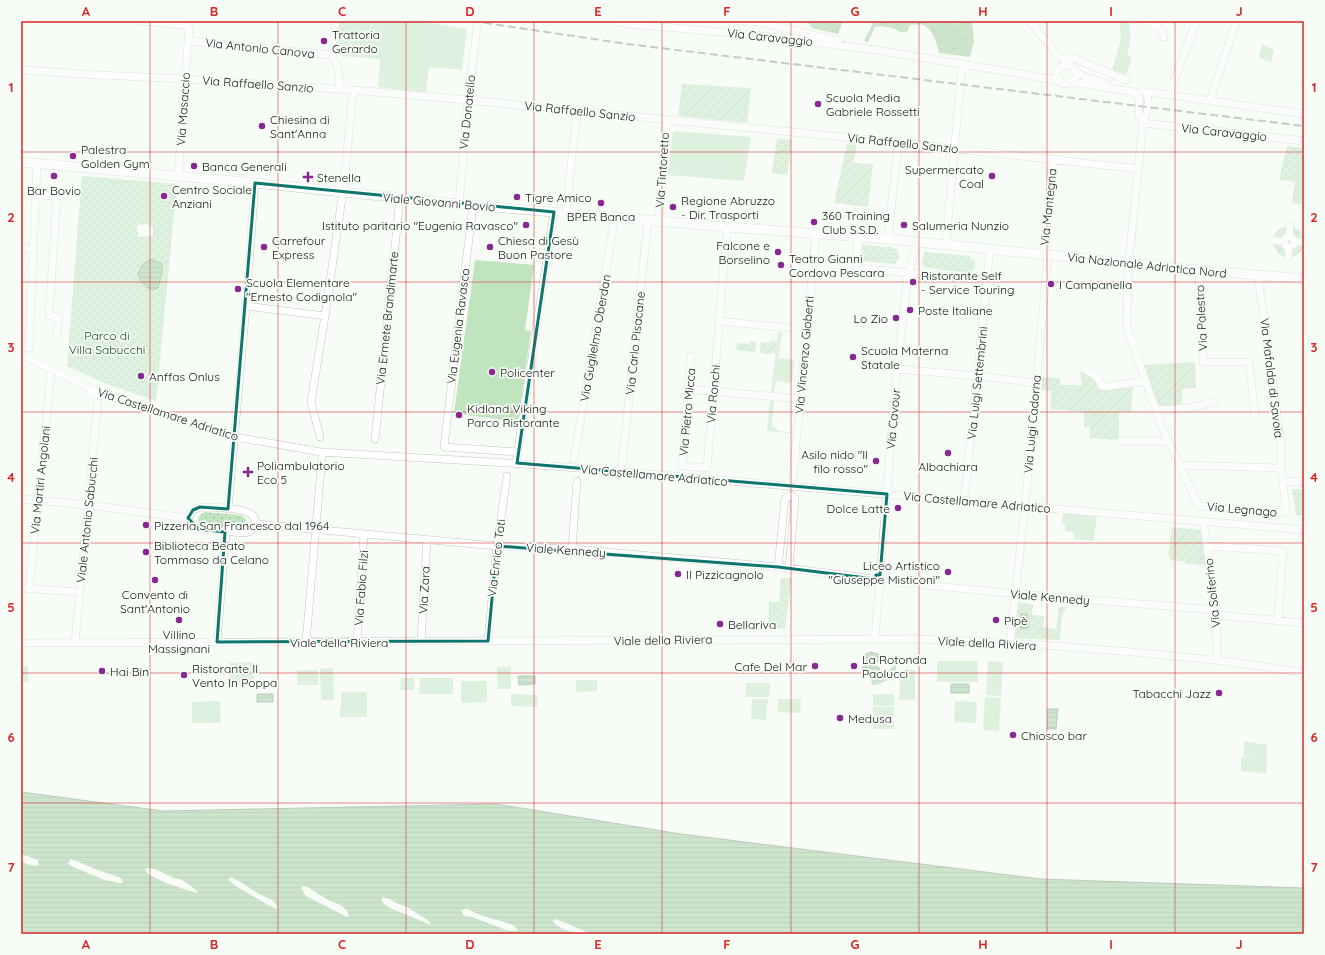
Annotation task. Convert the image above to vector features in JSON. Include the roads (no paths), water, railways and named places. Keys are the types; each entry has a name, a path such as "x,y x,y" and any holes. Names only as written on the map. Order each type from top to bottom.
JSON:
{"main road":[{"name":"Viale Giovanni Bovio","path":"21,162 255,183 459,204 918,242"},
{"name":"Via Nazionale Adriatica Nord","path":"918,242 1258,276 1304,279"}],"street":[{"name":"Via Masaccio","path":"140,21 185,25 189,29 178,177"},
{"path":"336,21 332,55 338,68 340,89"},
{"name":"Via Donatello","path":"459,204 468,100 478,21"},
{"name":"Via Caravaggio","path":"616,21 628,24 756,35 876,50 1059,81"},
{"name":"Via Caravaggio","path":"738,21 759,22 876,50"},
{"path":"1029,21 1057,53 1075,71 1085,78 1148,93 1304,114"},
{"path":"1145,21 1161,29 1164,37"},
{"path":"1170,95 1196,22"},
{"path":"1210,101 1235,25"},
{"name":"Via Antonio Canova","path":"188,41 332,55"},
{"path":"1057,53 1060,63 1056,76 1059,81 1067,84 1072,82 1134,92 1140,99"},
{"path":"1071,57 1126,80"},
{"path":"946,244 962,64"},
{"path":"1058,69 1064,65 1069,65"},
{"name":"Via Caravaggio","path":"1035,76 1050,73 1058,69"},
{"name":"Via Raffaello Sanzio","path":"21,70 99,76 185,79 340,89 468,100 666,119 1138,169"},
{"path":"1072,82 1076,77 1075,71"},
{"path":"320,437 311,402 343,192 353,90"},
{"path":"1143,123 1138,114 1140,99 1148,93"},
{"path":"1148,93 1147,114 1143,123 1129,263 1127,327 1156,410 1168,441 1180,465 1281,468"},
{"path":"566,213 577,111"},
{"name":"Via Tintoretto","path":"658,221 666,119"},
{"name":"Via Caravaggio","path":"1143,123 1304,141"},
{"path":"888,239 898,143"},
{"name":"Via Mantegna","path":"1046,254 1053,160"},
{"path":"29,348 37,164"},
{"path":"228,509 255,183"},
{"path":"36,194 57,196 49,316 59,317 58,333"},
{"name":"Via Ermete Brandimarte","path":"375,439 400,198"},
{"name":"Via Eugenia Ravasco","path":"473,205 444,446 518,452"},
{"path":"516,463 554,212"},
{"name":"Via Guglielmo Oberdan","path":"574,459 615,217"},
{"name":"Via Carlo Pisacane","path":"622,465 648,220"},
{"path":"1288,257 1290,226"},
{"name":"Via Ronchi","path":"707,468 726,227"},
{"name":"Via Vincenzo Gioberti","path":"793,477 816,233"},
{"path":"858,236 856,268 986,280"},
{"path":"1273,241 1304,242"},
{"name":"Via Cavour","path":"876,639 897,370 908,274 918,242"},
{"path":"21,248 33,249"},
{"name":"Via Luigi Settembrini","path":"965,493 990,249"},
{"name":"Via Luigi Cadorna","path":"1010,643 1036,383 1046,254"},
{"name":"Via Palestro","path":"1199,270 1203,362 1248,362 1255,416"},
{"name":"Via Mafalda di Savoia","path":"1258,276 1280,443 1281,468 1286,507 1285,512"},
{"path":"246,306 325,316"},
{"path":"719,320 788,328"},
{"name":"Via Castellamare Adriatico","path":"21,354 104,396 235,437 321,452 516,463 1304,530"},
{"name":"Via Pietro Micca","path":"691,356 682,466 707,468"},
{"path":"21,357 51,372"},
{"path":"897,370 978,376 1036,383"},
{"path":"1086,370 1094,374 1099,379 1102,386 1106,387 1146,381"},
{"name":"Viale Antonio Sabucchi","path":"51,372 98,398 75,642"},
{"name":"Via Martiri Angolani","path":"29,589 51,372"},
{"path":"688,389 800,399"},
{"path":"1156,410 1188,408 1214,402"},
{"path":"1121,441 1168,441"},
{"path":"306,642 322,457"},
{"name":"Via Legnago","path":"1180,465 1199,506 1282,513 1285,512"},
{"name":"Via Enrico Toti","path":"488,641 497,546 507,476"},
{"path":"572,549 577,481"},
{"path":"1283,481 1304,482"},
{"path":"778,567 785,499 791,496 795,499 789,568"},
{"path":"21,499 89,505 188,518"},
{"path":"200,507 228,509 251,513 256,524 253,530 248,532 226,532 198,529 191,525 188,518 193,510 200,507"},
{"name":"Viale Kennedy","path":"256,524 497,546 572,549 789,568 880,580 1014,594 1216,612 1278,621 1304,623"},
{"name":"Via Solferino","path":"1204,526 1216,612 1217,661"},
{"path":"217,642 226,532"},
{"name":"Via Fabio Filzi","path":"357,642 364,534"},
{"name":"Via Zara","path":"421,641 427,539"},
{"path":"1207,546 1284,551 1278,621"},
{"path":"21,588 79,592"},
{"name":"Viale della Riviera","path":"21,642 876,639 1010,643 1217,661 1304,673"}],"railway":[{"path":"472,21 627,44 1304,126"}],"place":[{"name":"Trattoria Gerardo","path":"324,41"},
{"name":"Scuola Media Gabriele Rossetti","path":"818,104"},
{"name":"Chiesina di Sant'Anna","path":"262,126"},
{"name":"Palestra Golden Gym","path":"73,156"},
{"name":"Banca Generali","path":"194,166"},
{"name":"Bar Bovio","path":"54,176"},
{"name":"Supermercato Coal","path":"992,176"},
{"name":"Stenella","path":"308,177"},
{"name":"Centro Sociale Anziani","path":"164,196"},
{"name":"Tigre Amico","path":"517,197"},
{"name":"BPER Banca","path":"601,203"},
{"name":"Regione Abruzzo - Dir. Trasporti","path":"673,207"},
{"name":"360 Training Club S.S.D.","path":"814,222"},
{"name":"Istituto paritario \"Eugenia Ravasco\"","path":"526,225"},
{"name":"Salumeria Nunzio","path":"904,225"},
{"name":"Carrefour Express","path":"264,247"},
{"name":"Chiesa di Gesù Buon Pastore","path":"490,247"},
{"name":"Falcone e Borselino","path":"778,252"},
{"name":"Teatro Gianni Cordova Pescara","path":"781,265"},
{"name":"Ristorante Self - Service Touring","path":"913,282"},
{"name":"I Campanella","path":"1051,284"},
{"name":"Scuola Elementare \"Ernesto Codignola\"","path":"238,289"},
{"name":"Poste Italiane","path":"910,310"},
{"name":"Lo Zio","path":"896,318"},
{"name":"Scuola Materna Statale","path":"853,357"},
{"name":"Policenter","path":"492,372"},
{"name":"Anffas Onlus","path":"141,376"},
{"name":"Kidland Viking Parco Ristorante","path":"459,415"},
{"name":"Albachiara","path":"948,453"},
{"name":"Asilo nido \"Il filo rosso\"","path":"876,461"},
{"name":"Poliambulatorio Eco 5","path":"248,472"},
{"name":"Dolce Latte","path":"898,508"},
{"name":"Pizzeria San Francesco dal 1964","path":"146,525"},
{"name":"Biblioteca Beato Tommaso da Celano","path":"146,552"},
{"name":"Liceo Artistico \"Giuseppe Misticoni\"","path":"948,572"},
{"name":"Il Pizzicagnolo","path":"678,574"},
{"name":"Convento di Sant'Antonio","path":"155,580"},
{"name":"Villino Massignani","path":"179,620"},
{"name":"Pipè","path":"996,620"},
{"name":"Bellariva","path":"720,624"},
{"name":"Cafe Del Mar","path":"815,666"},
{"name":"La Rotonda Paolucci","path":"854,666"},
{"name":"Hai Bin","path":"102,671"},
{"name":"Ristorante Il Vento In Poppa","path":"184,675"},
{"name":"Tabacchi Jazz","path":"1219,693"},
{"name":"Medusa","path":"840,718"},
{"name":"Chiosco bar","path":"1013,735"}],"park label":[{"name":"Parco di Villa Sabucchi","path":"107,342"}]}
